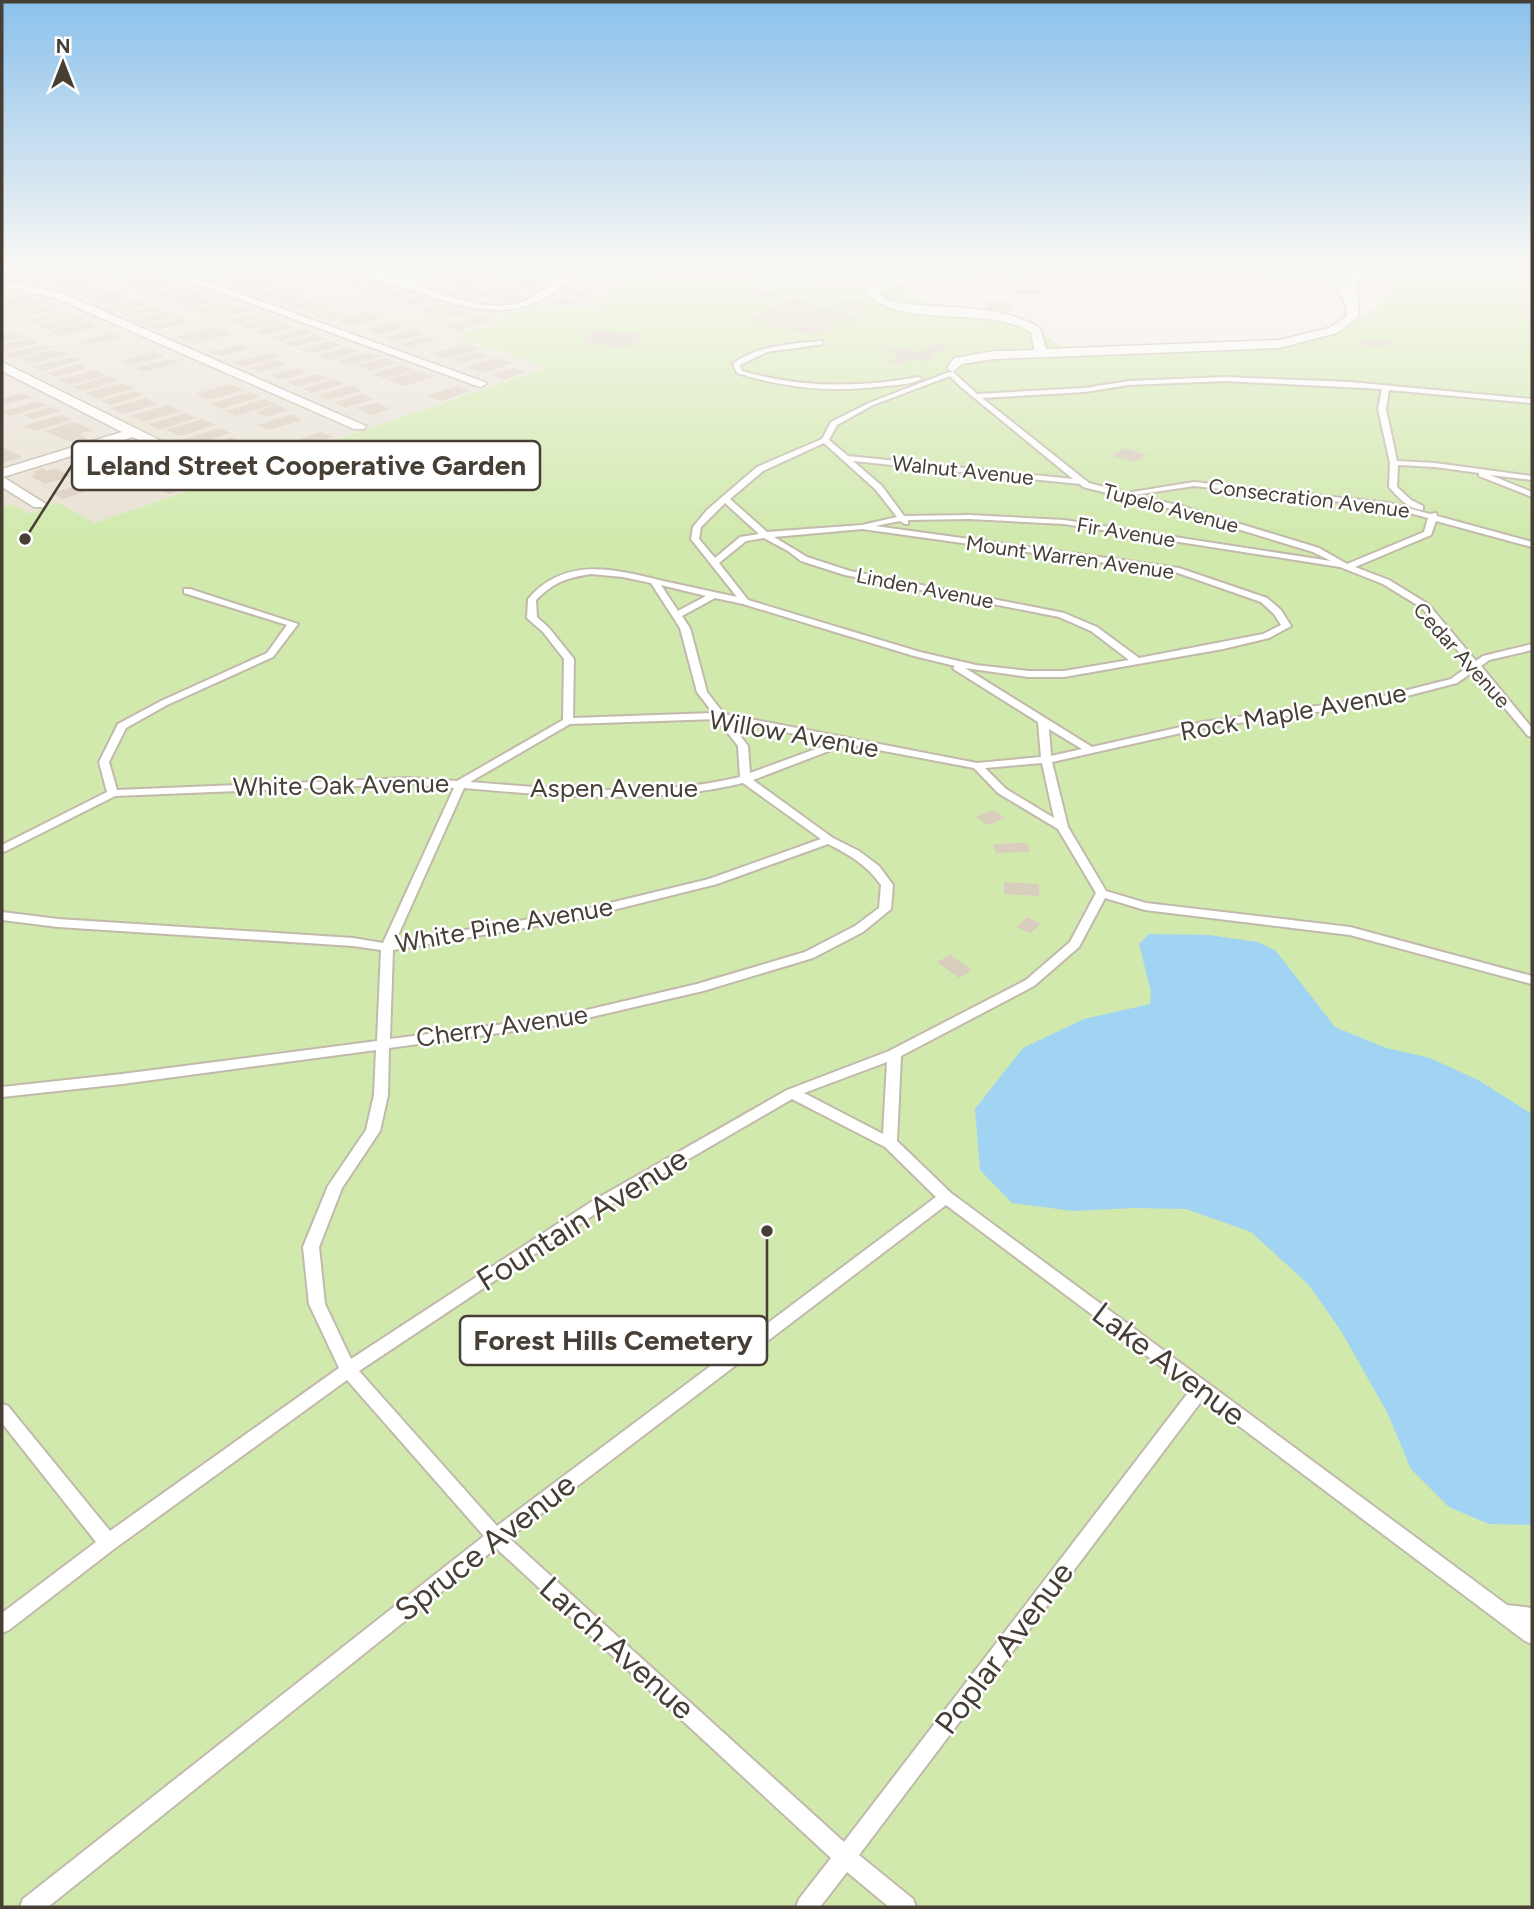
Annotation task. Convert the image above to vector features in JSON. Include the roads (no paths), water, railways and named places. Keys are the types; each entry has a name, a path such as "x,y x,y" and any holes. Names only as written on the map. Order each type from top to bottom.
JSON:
{"street":[{"path":"199,356 359,426"},
{"path":"406,356 481,383"},
{"path":"952,370 958,361 997,356"},
{"path":"2,366 217,474"},
{"path":"2,473 132,433"},
{"path":"2,481 38,504"}],"lane":[{"path":"747,356 736,364 739,372 759,379 804,385 892,384 952,370"},
{"path":"745,602 695,540 697,527 724,498 760,469 825,440 834,424 871,404 952,370"},
{"name":"Tupelo Avenue","path":"952,370 978,396 1083,482 1283,539 1316,550 1347,567"},
{"path":"978,396 1085,390 1169,380 1284,380 1532,401"},
{"path":"1347,567 1428,533 1433,515 1408,502 1393,487 1394,463 1382,409 1385,387"},
{"path":"825,440 879,488 920,537"},
{"name":"Walnut Avenue","path":"844,458 1083,482"},
{"path":"1394,463 1472,469 1532,478"},
{"path":"1472,469 1532,495"},
{"name":"Consecration Avenue","path":"1123,494 1194,484 1367,503 1433,515 1532,545"},
{"path":"1367,503 1393,487"},
{"name":"Linden Avenue","path":"724,498 765,535 804,559 848,573 1061,615 1094,629 1136,660"},
{"name":"Fir Avenue","path":"862,527 902,518 969,517 1064,522 1347,567"},
{"path":"714,563 743,539 765,535 862,527 920,537"},
{"name":"Mount Warren Avenue","path":"920,537 1179,571 1264,600 1278,612 1286,626 1266,636 1064,674 1028,674 976,668 947,661"},
{"name":"Cedar Avenue","path":"1347,567 1386,582 1425,606 1532,734"},
{"path":"568,721 569,659 546,630 532,618 532,599 547,584 567,575 602,572 745,602 947,661 1092,751"},
{"path":"654,581 685,628 702,692 743,746 745,779 829,839"},
{"path":"113,793 104,762 122,726 164,703 270,655 293,624 187,591"},
{"path":"677,615 714,595"},
{"name":"Rock Maple Avenue","path":"1046,760 1203,725 1380,700 1454,681 1486,658 1532,647"},
{"name":"Willow Avenue","path":"568,721 719,716 977,766 1046,760"},
{"path":"1042,720 1046,760 1062,827 1102,893 1145,906 1350,931 1532,980"},
{"name":"White Oak Avenue","path":"2,849 113,793 410,781 461,783 568,721"},
{"name":"Aspen Avenue","path":"461,783 552,792 664,793 708,789 745,779 843,742"},
{"path":"977,766 1002,791 1062,827"},
{"path":"387,947 461,783"},
{"name":"White Pine Avenue","path":"2,916 58,923 353,942 387,947 578,915 713,882 829,839"},
{"name":"Cherry Avenue","path":"2,1092 122,1080 383,1042 557,1021 699,988 809,955 859,929 885,909 887,885 875,868 829,839"},
{"name":"Fountain Avenue","path":"2,1624 108,1543 348,1370 596,1206 792,1093 894,1054 1030,983 1075,944 1102,893"},
{"name":"Larch Avenue","path":"387,947 381,1095 373,1131 335,1186 311,1247 317,1304 348,1370 496,1537 845,1857 905,1907"},
{"path":"792,1093 890,1143 894,1054"},
{"name":"Lake Avenue","path":"890,1143 946,1197 1505,1614"},
{"name":"Spruce Avenue","path":"31,1907 496,1537 946,1197"},
{"name":"Poplar Avenue","path":"807,1907 1201,1389"},
{"path":"2,1411 108,1543"},
{"path":"1505,1614 1532,1617"},
{"path":"1505,1614 1532,1635"}],"water":[{"path":"1149,934 1209,935 1258,942 1276,951 1335,1027 1386,1048 1430,1058 1480,1081 1532,1114 1532,1525 1489,1524 1449,1507 1411,1469 1387,1412 1341,1331 1308,1284 1251,1232 1186,1209 1073,1211 1012,1203 980,1170 975,1109 1023,1048 1084,1019 1150,1004 1151,992 1139,944"}],"place":[{"name":"Leland Street Cooperative Garden","path":"25,539"},
{"name":"Forest Hills Cemetery","path":"767,1231"}]}
